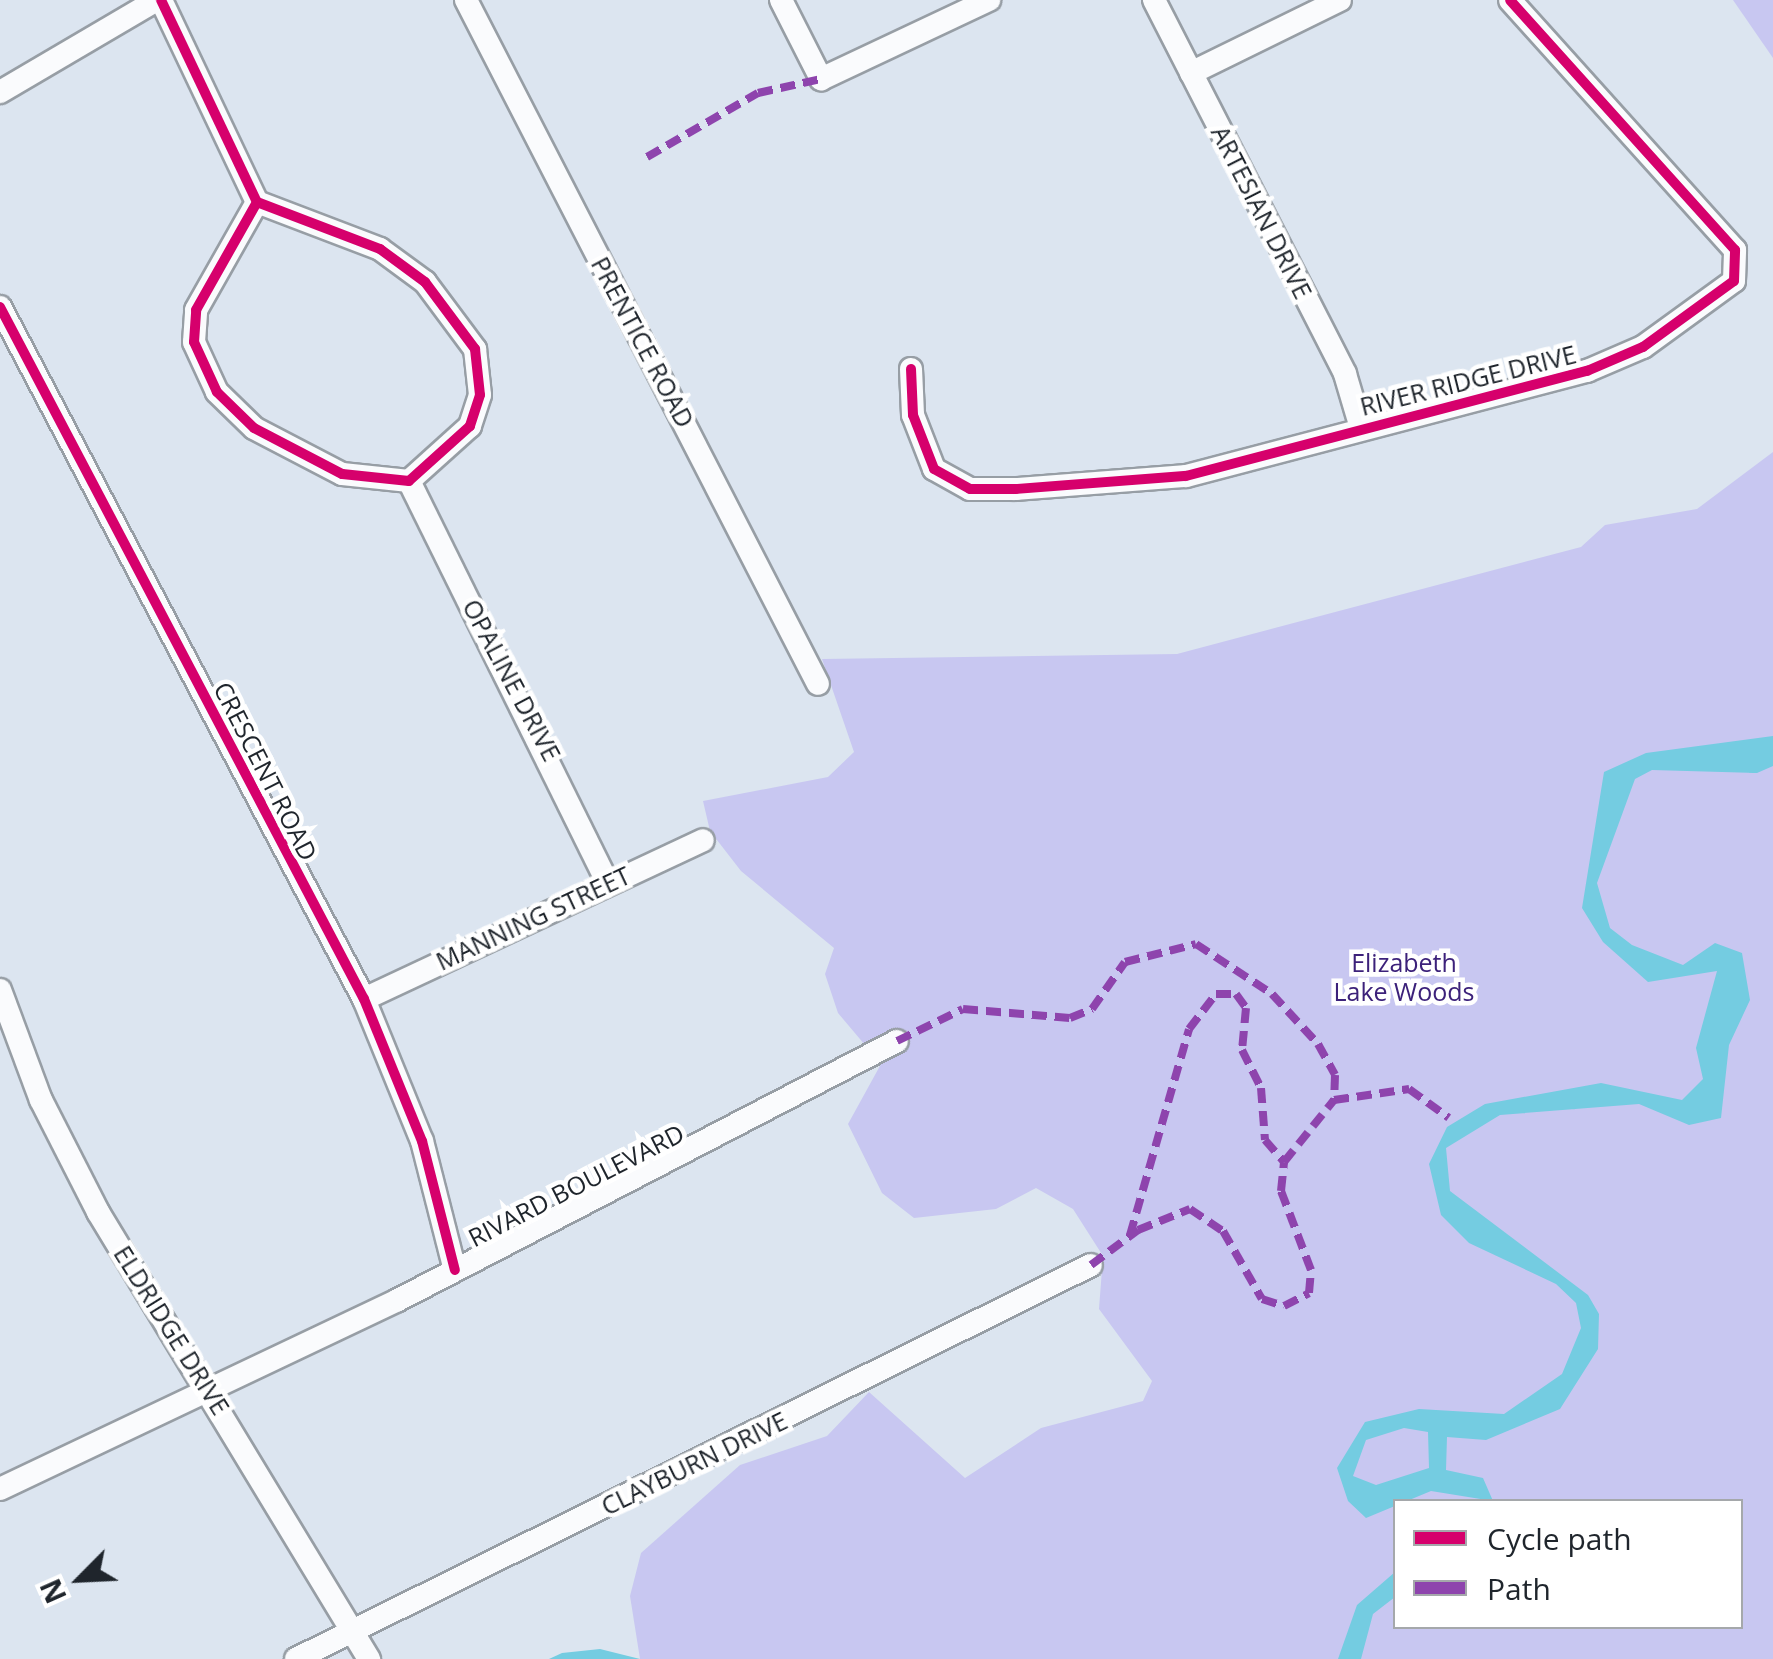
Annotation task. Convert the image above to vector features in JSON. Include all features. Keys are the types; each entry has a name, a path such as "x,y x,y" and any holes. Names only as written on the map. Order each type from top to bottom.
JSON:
{"street":[{"name":"PRENTICE ROAD","path":"466,0 818,684"},
{"path":"781,0 821,79 989,0"},
{"name":"ARTESIAN DRIVE","path":"1154,0 1345,374 1362,428"},
{"path":"1191,73 1340,0"},
{"name":"RIVER RIDGE DRIVE","path":"911,369 920,440 946,482 970,490 1186,476 1601,365 1688,316 1740,266 1723,232 1510,0"},
{"path":"0,92 155,1 258,202 380,249 425,282 474,349 480,395 470,426 409,481 342,474 254,428 217,392 194,342 196,310 258,202"},
{"name":"CRESCENT ROAD","path":"0,307 364,999 416,1126 455,1270"},
{"name":"OPALINE DRIVE","path":"409,481 608,882"},
{"name":"MANNING STREET","path":"364,999 702,840"},
{"name":"ELDRIDGE DRIVE","path":"0,990 41,1100 98,1212 354,1628 369,1659"},
{"name":"RIVARD BOULEVARD","path":"0,1490 455,1270 897,1041"},
{"name":"CLAYBURN DRIVE","path":"296,1659 1090,1265"}],"green space":[{"path":"1733,0 1773,0 1773,58"},
{"name":"Elizabeth Lake Woods","path":"1773,452 1773,1659 640,1659 630,1596 641,1553 740,1465 827,1436 869,1392 965,1478 1041,1428 1143,1401 1152,1381 1099,1309 1103,1256 1073,1209 1036,1188 996,1209 914,1218 882,1193 848,1124 881,1064 838,1013 825,974 834,948 741,871 710,831 703,801 828,777 854,752 822,659 1177,654 1581,547 1605,525 1697,509"}],"shaded area":[{"path":"1773,736 1773,766 1757,773 1652,770 1635,779 1597,883 1610,928 1632,945 1683,965 1715,943 1742,953 1750,1000 1729,1045 1721,1118 1689,1125 1639,1104 1500,1115 1446,1148 1450,1191 1588,1295 1599,1314 1598,1349 1560,1409 1486,1440 1447,1437 1446,1470 1483,1478 1492,1499 1431,1491 1412,1499 1393,1499 1393,1507 1366,1518 1348,1501 1337,1468 1365,1422 1419,1409 1504,1414 1562,1374 1581,1328 1576,1303 1556,1284 1469,1243 1441,1215 1429,1164 1447,1127 1485,1104 1601,1083 1682,1100 1703,1079 1696,1048 1717,971 1648,982 1603,942 1582,908 1604,772 1646,753","holes":["1404,1428 1428,1432 1429,1468 1376,1485 1353,1476 1366,1440"]},
{"path":"1393,1574 1393,1599 1373,1614 1361,1659 1338,1659 1357,1605"},
{"path":"600,1649 640,1659 549,1659 562,1653"}],"marked path":[{"path":"647,157 758,93 821,79"},
{"path":"897,1041 963,1009 1070,1018 1092,1009 1125,962 1196,944 1272,994 1318,1044 1335,1075 1334,1100 1409,1089 1449,1118"},
{"path":"1130,1235 1189,1029 1216,994 1236,994 1246,1008 1242,1050 1261,1088 1265,1140 1284,1162"},
{"path":"1091,1265 1138,1230 1190,1209 1223,1231 1262,1299 1284,1306 1309,1293 1311,1270 1281,1191 1284,1162 1334,1100"}],"cycle path":[{"path":"161,0 257,202 380,249 425,282 475,349 480,395 470,426 409,481 342,474 254,428 217,392 194,342 196,310 257,202"},
{"path":"911,369 913,415 934,469 970,489 1016,489 1186,476 1587,371 1643,347 1734,281 1735,250 1510,0"},
{"path":"0,307 364,999 422,1141 455,1270"}]}
